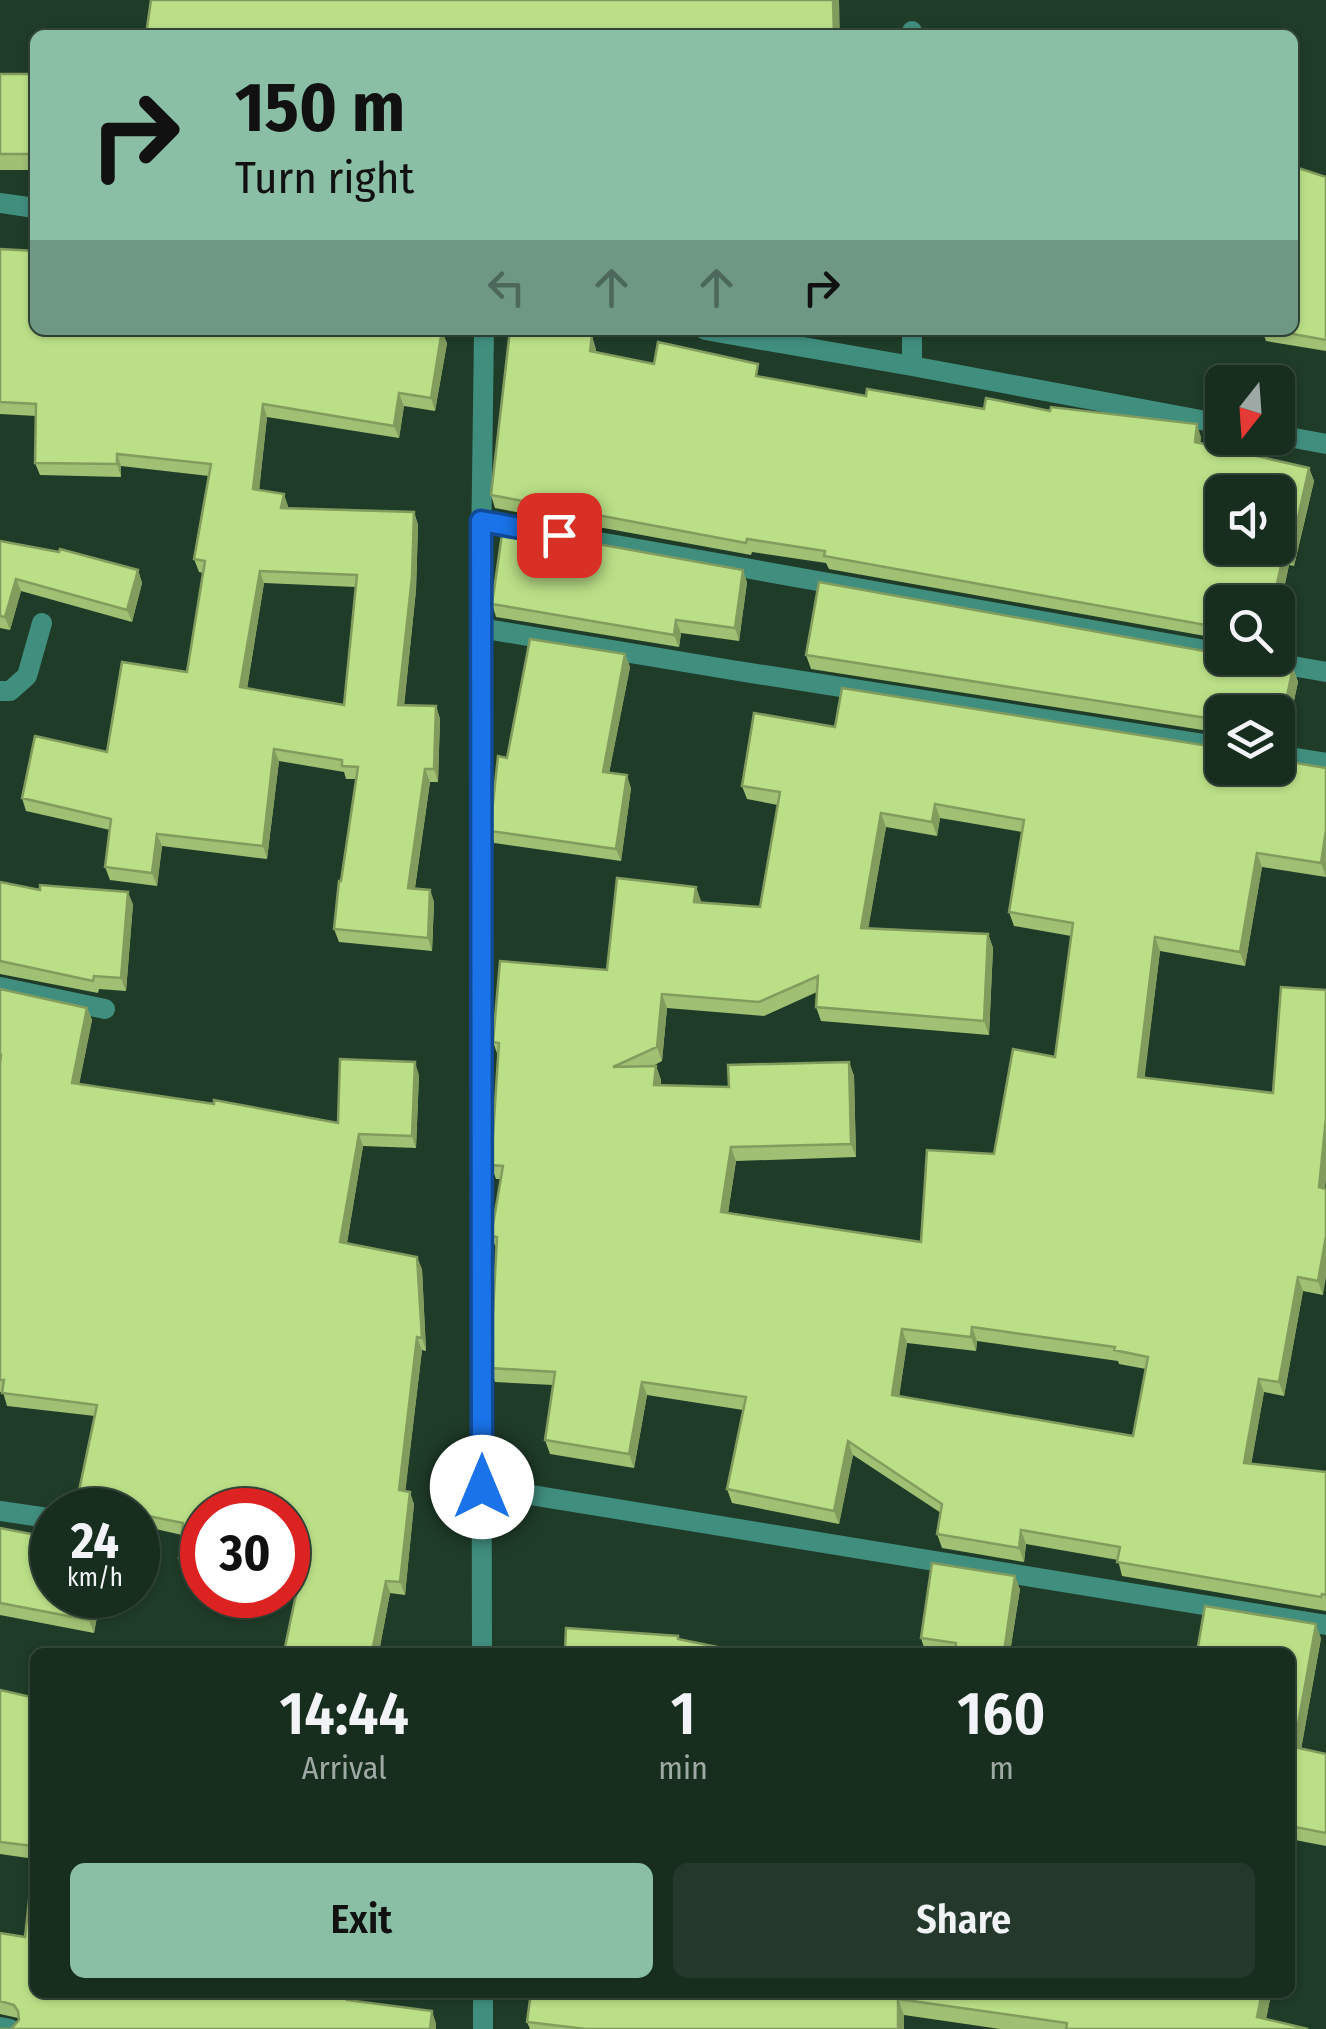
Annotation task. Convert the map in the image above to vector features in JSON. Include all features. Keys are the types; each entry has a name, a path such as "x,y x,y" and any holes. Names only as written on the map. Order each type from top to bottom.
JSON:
{"street":[{"path":"0,202 30,207"},
{"path":"482,1648 480,628 484,335"},
{"path":"734,335 1205,421"},
{"path":"912,335 912,366"},
{"path":"1295,438 1326,444"},
{"path":"481,521 1205,650"},
{"path":"0,692 10,691 26,676 42,623"},
{"path":"480,628 1205,743"},
{"path":"1295,667 1326,672"},
{"path":"1295,757 1326,762"},
{"path":"0,987 105,1009"},
{"path":"482,1487 1326,1625"},
{"path":"0,1511 30,1515"},
{"path":"483,1998 483,2029"},
{"path":"0,2027 10,2029"}],"building":[{"path":"151,0 833,0 834,30 147,30"},
{"path":"0,74 30,74 30,154 0,154"},
{"path":"1298,168 1326,177 1326,340 1298,335"},
{"path":"0,249 30,251 30,335 441,335 431,398 399,393 394,426 263,404 253,489 284,494 281,508 414,512 412,577 398,705 436,706 434,769 425,769 408,888 430,890 428,938 334,929 358,767 342,766 342,760 274,749 263,846 157,834 152,873 105,867 111,819 22,798 35,736 107,752 122,662 187,672 205,561 194,559 211,464 117,454 117,464 35,463 36,404 0,402","holes":["260,571 357,575 344,705 240,687"]},
{"path":"509,335 592,336 590,351 654,364 658,342 758,364 756,376 866,396 867,389 984,409 986,398 1050,411 1051,407 1197,424 1195,442 1205,444 1205,455 1252,455 1309,468 1295,531 1295,475 1205,475 1205,565 1281,565 1277,585 1205,585 1205,625 747,539 746,543 491,495"},
{"path":"503,527 743,570 735,628 676,620 674,635 492,604"},
{"path":"0,541 59,552 60,549 138,570 127,610 16,579 5,617 0,616"},
{"path":"819,582 1205,651 1205,675 1291,675 1287,695 1205,695 1205,718 806,655"},
{"path":"530,639 625,654 603,772 627,775 616,849 490,831 498,756 507,758"},
{"path":"842,688 1205,745 1205,785 1295,785 1295,763 1326,768 1326,830 1321,863 1257,853 1240,952 1155,937 1138,1077 1273,1093 1281,987 1326,990 1326,1118 1319,1187 1326,1189 1326,1236 1318,1281 1298,1277 1279,1382 1259,1379 1244,1463 1326,1472 1326,1595 1117,1562 1120,1547 1021,1530 1019,1548 937,1534 942,1504 848,1441 834,1511 727,1489 746,1397 642,1382 629,1454 545,1440 555,1372 490,1368 497,1237 491,1236 503,1166 491,1165 499,1043 493,1042 500,961 607,970 617,878 696,887 694,902 760,907 780,792 742,786 754,713 835,727","holes":["935,804 1024,820 1009,912 1073,923 1055,1057 1013,1049 994,1154 927,1150 921,1242 721,1212 731,1147 851,1144 849,1062 728,1065 729,1087 654,1085 656,1066 613,1067 657,1047 662,994 759,1002 818,976 816,1007 984,1021 988,934 861,928 881,813 932,822","972,1327 1115,1347 1114,1350 1148,1357 1133,1436 892,1395 902,1329 971,1337"]},
{"path":"0,882 40,890 40,885 128,892 121,978 94,976 93,981 0,961"},
{"path":"0,989 87,1008 72,1083 214,1104 214,1100 338,1123 340,1059 415,1062 412,1136 359,1134 340,1242 417,1257 422,1338 417,1337 399,1490 410,1492 400,1582 386,1581 373,1648 285,1648 291,1618 310,1618 310,1488 180,1488 180,1522 160,1518 160,1488 80,1488 97,1405 2,1393"},
{"path":"0,1528 30,1534 30,1609 0,1603"},
{"path":"932,1563 1015,1576 1005,1648 955,1648 956,1643 921,1638"},
{"path":"1205,1606 1316,1624 1295,1741 1295,1648 1198,1648"},
{"path":"566,1628 678,1636 722,1648 565,1648"},
{"path":"0,1690 30,1697 30,1846 0,1842"},
{"path":"1295,1747 1326,1754 1326,1833 1295,1827"},
{"path":"30,1892 30,1998 347,1998 432,2011 430,2029 11,2029 19,2020 18,2011 14,2005 0,2001 0,1933 25,1937"},
{"path":"530,1998 1261,1998 1257,2017 1308,2029 1066,2029 1067,2023 898,1999 898,2029 586,2029 527,2022"}],"route":[{"path":"482,1487 481,521 559,535"}]}
